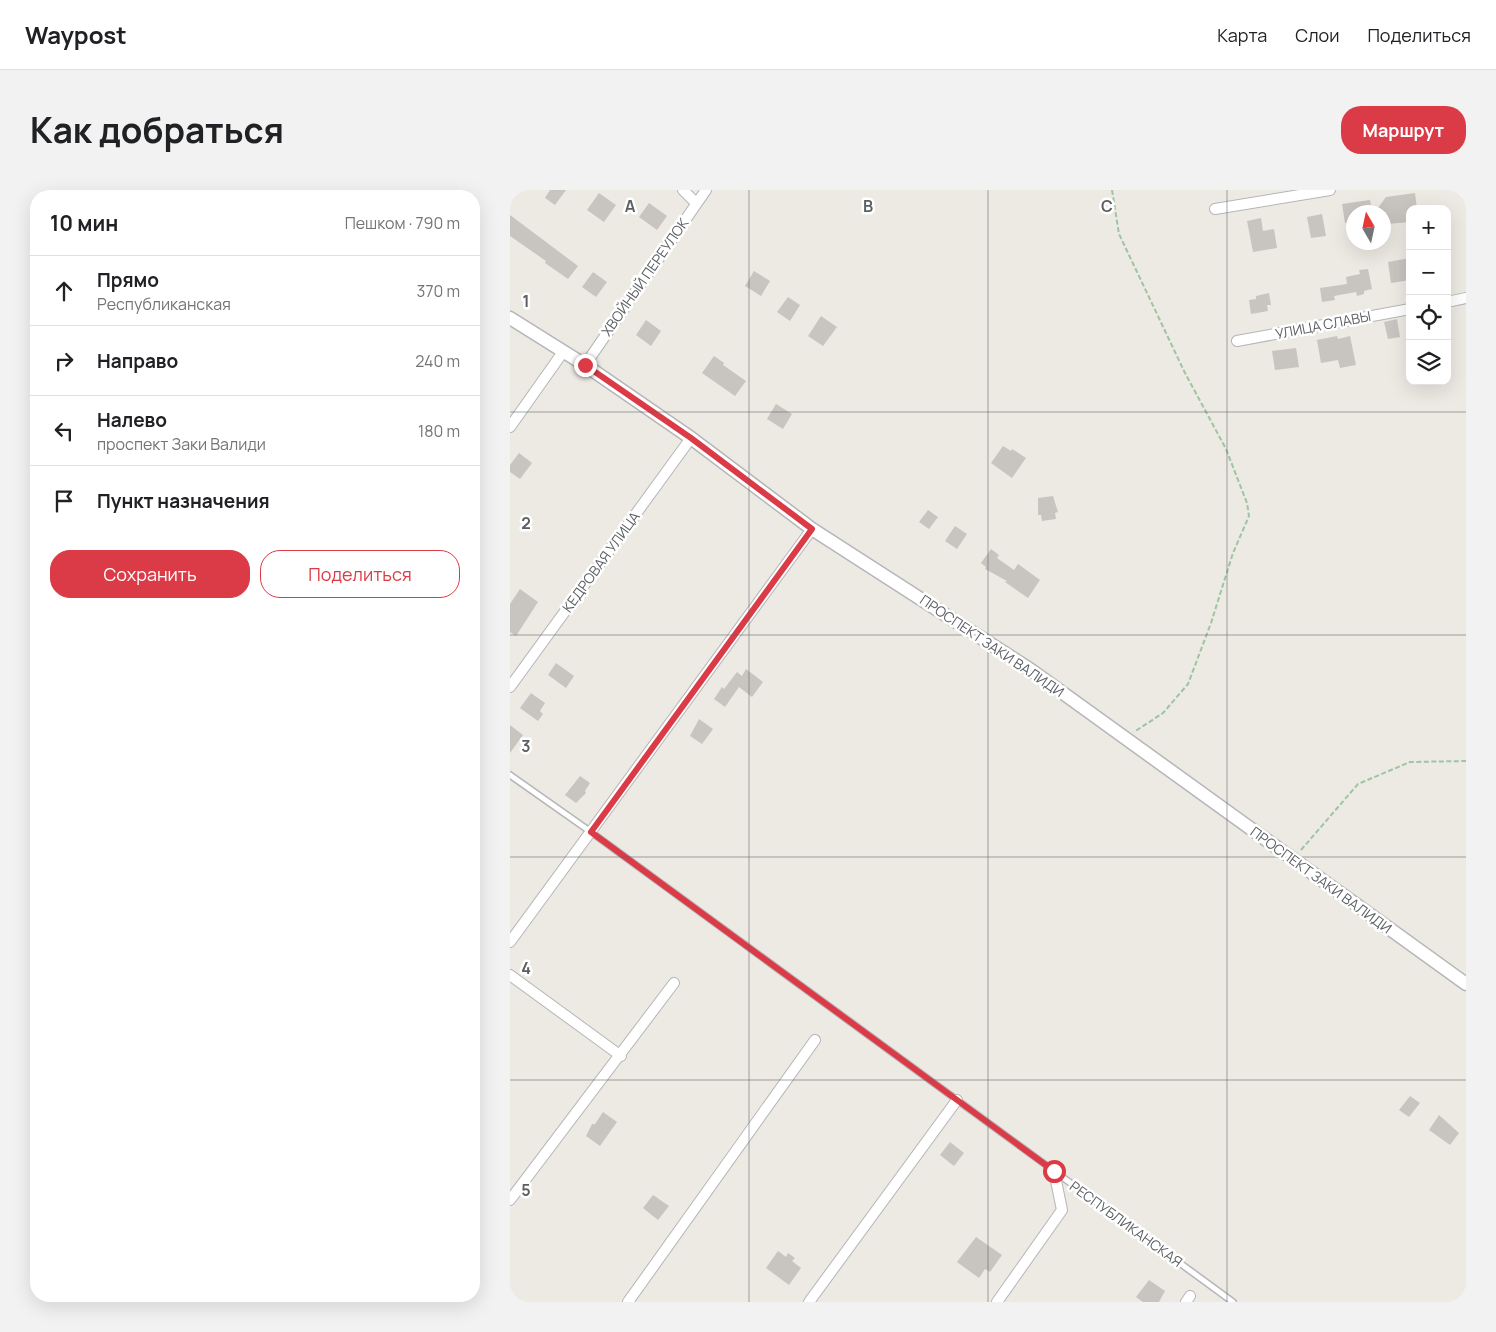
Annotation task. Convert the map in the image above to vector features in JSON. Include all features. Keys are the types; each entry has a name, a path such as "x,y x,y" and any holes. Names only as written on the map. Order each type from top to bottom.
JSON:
{"street":[{"path":"683,190 696,203"},
{"name":"ХВОЙНЫЙ ПЕРЕУЛОК","path":"585,365 706,190"},
{"path":"1215,209 1330,190"},
{"path":"1451,301 1466,298"},
{"name":"УЛИЦА СЛАВЫ","path":"1237,341 1406,310"},
{"name":"ПРОСПЕКТ ЗАКИ ВАЛИДИ","path":"510,318 585,365 691,438 812,529 1031,670 1466,984"},
{"path":"510,427 563,352"},
{"name":"КЕДРОВАЯ УЛИЦА","path":"510,687 691,438"},
{"path":"510,942 812,529"},
{"path":"510,975 621,1056"},
{"path":"510,1200 621,1056 674,983"},
{"path":"628,1302 815,1040"},
{"path":"809,1302 956,1100"},
{"path":"997,1302 1062,1210 1054,1171"}],"lane":[{"name":"РЕСПУБЛИКАНСКАЯ","path":"510,776 591,832 1232,1302"}],"path":[{"path":"1112,190 1119,234 1184,373 1226,448 1248,503 1249,516 1233,553 1211,623 1188,684 1164,713 1126,738"},
{"path":"1293,860 1358,784 1410,762 1466,761"}],"building":[{"path":"550,190 566,190 555,205 545,198"},
{"path":"599,193 616,205 604,222 587,210"},
{"path":"1415,193 1416,205 1406,205 1406,222 1391,224 1391,205 1380,205 1386,197"},
{"path":"1370,200 1371,205 1346,205 1345,223 1342,204"},
{"path":"649,203 667,216 657,230 639,217"},
{"path":"1322,214 1326,236 1311,238 1307,217"},
{"path":"510,215 578,266 568,279 510,236"},
{"path":"1261,218 1263,231 1274,229 1277,248 1253,252 1247,221"},
{"path":"1406,259 1406,281 1391,283 1388,262"},
{"path":"1368,269 1372,289 1364,291 1364,294 1357,296 1356,292 1334,296 1335,300 1322,302 1320,288 1347,284 1346,277 1360,274 1359,270"},
{"path":"754,271 770,281 761,296 745,286"},
{"path":"593,272 607,282 596,297 582,287"},
{"path":"1269,293 1271,305 1267,305 1268,311 1251,314 1249,300"},
{"path":"788,297 800,305 790,321 777,312"},
{"path":"821,316 837,327 823,346 808,336"},
{"path":"1397,319 1400,337 1388,339 1384,322"},
{"path":"646,320 661,331 651,346 636,335"},
{"path":"1337,336 1338,339 1350,336 1356,365 1340,368 1338,360 1321,363 1317,340"},
{"path":"1296,348 1299,367 1275,370 1272,351"},
{"path":"714,356 724,363 723,365 746,381 735,396 702,373"},
{"path":"776,404 792,414 783,429 767,419"},
{"path":"1003,446 1011,451 1012,449 1026,458 1012,478 991,463"},
{"path":"519,453 532,463 520,479 510,472 510,465"},
{"path":"1053,496 1058,512 1055,513 1056,519 1042,521 1041,515 1038,515 1038,498"},
{"path":"928,510 938,517 929,529 919,522"},
{"path":"955,526 967,534 957,549 945,541"},
{"path":"991,549 999,555 997,558 1014,570 1018,564 1040,580 1028,598 1005,582 1007,581 985,569 986,567 981,563"},
{"path":"520,589 538,602 516,636 510,632 510,604"},
{"path":"556,663 574,676 566,688 548,675"},
{"path":"746,669 763,682 752,697 739,687 725,707 714,699 722,687 724,689 737,672 742,676"},
{"path":"531,693 545,703 540,711 543,714 538,721 520,708"},
{"path":"699,719 713,729 702,744 690,736"},
{"path":"510,725 523,735 510,753"},
{"path":"580,776 590,783 585,791 586,793 576,803 565,795"},
{"path":"1410,1096 1420,1103 1409,1117 1399,1110"},
{"path":"603,1112 617,1122 600,1146 586,1136 592,1124 595,1124"},
{"path":"1439,1115 1459,1133 1450,1145 1429,1130"},
{"path":"950,1142 964,1153 954,1166 940,1155"},
{"path":"653,1195 669,1206 658,1220 643,1208"},
{"path":"976,1237 1002,1255 990,1272 985,1269 979,1278 957,1262"},
{"path":"778,1251 786,1257 788,1253 795,1258 792,1261 801,1268 789,1285 766,1268"},
{"path":"1149,1280 1165,1291 1159,1302 1143,1302 1136,1297"}],"route":[{"path":"585,365 691,438 812,529 591,832 1054,1171"}]}
